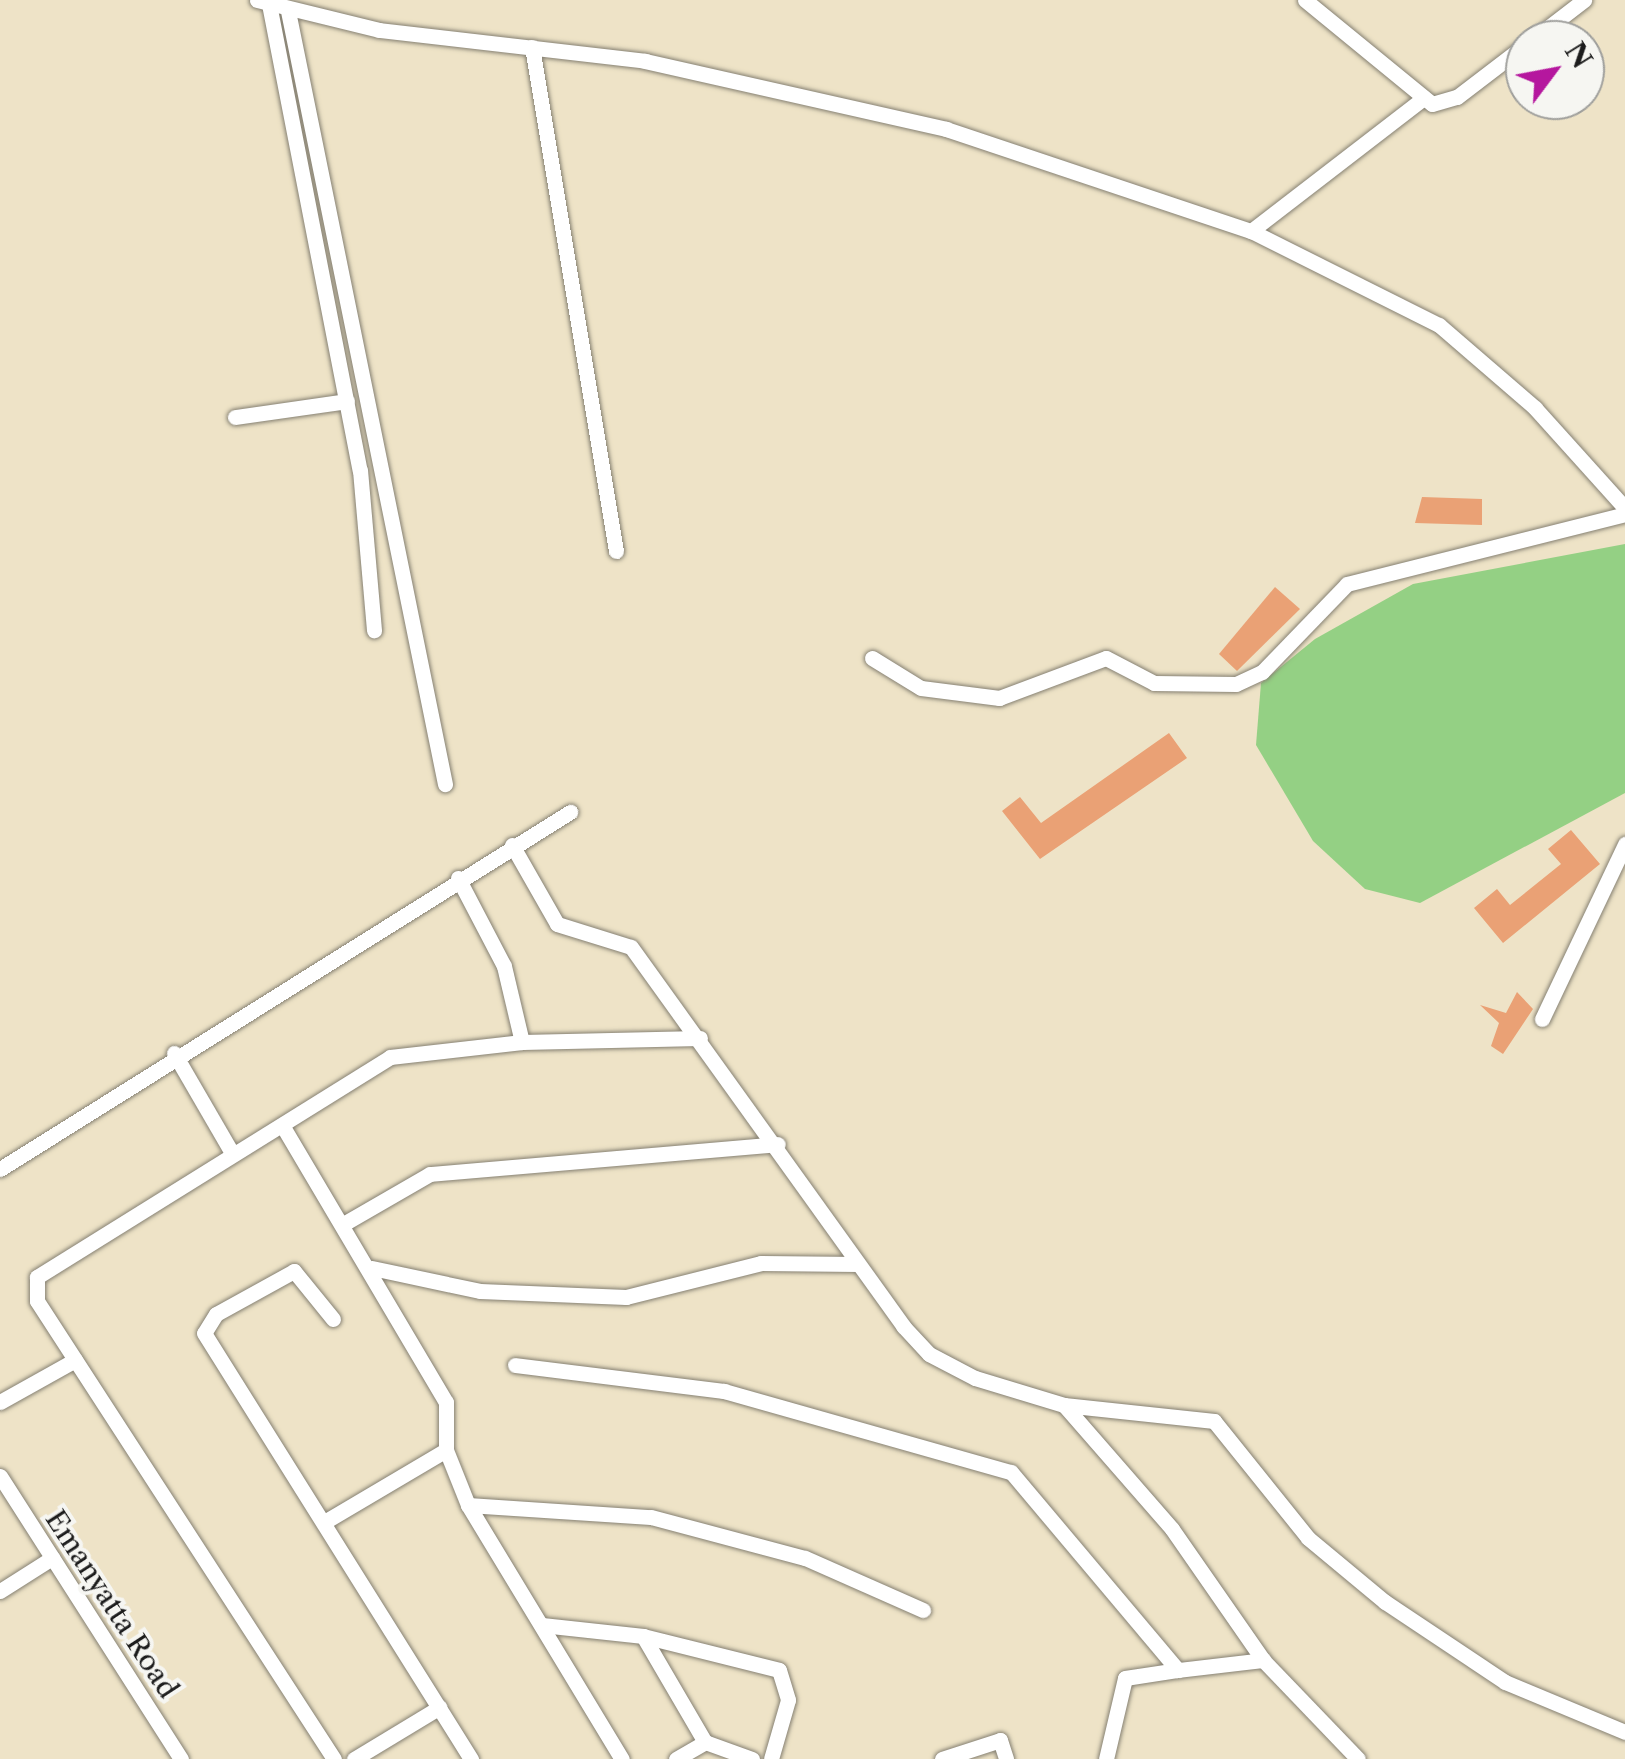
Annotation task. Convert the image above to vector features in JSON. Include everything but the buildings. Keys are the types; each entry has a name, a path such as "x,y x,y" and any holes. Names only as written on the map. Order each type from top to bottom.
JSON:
{"street":[{"path":"1306,0 1424,98 1448,102 1505,61"},
{"path":"1558,20 1584,0"},
{"path":"263,2 288,11 645,61 946,130 1251,231 1439,325 1499,372 1625,511 1347,584 1262,672 1236,684 1154,684 1106,658 999,698 921,688 872,658"},
{"path":"263,2 347,401 374,630"},
{"path":"288,11 445,784"},
{"path":"532,47 616,551"},
{"path":"1251,231 1424,98"},
{"path":"235,418 347,401"},
{"path":"0,1169 174,1053 570,812"},
{"path":"1542,1019 1625,844"},
{"path":"512,845 557,924 630,947 778,1144 858,1264 929,1354 1064,1405 1214,1421 1339,1567 1505,1682 1625,1732"},
{"path":"458,878 504,966 522,1042"},
{"path":"334,1759 37,1302 37,1277 390,1057 522,1042 700,1038"},
{"path":"174,1053 232,1153"},
{"path":"282,1124 372,1268 446,1402 446,1450 468,1505 622,1759"},
{"path":"345,1224 430,1174 778,1144"},
{"path":"372,1268 480,1291 626,1297 761,1263 858,1264"},
{"path":"333,1319 294,1272 216,1314 204,1333 326,1521 471,1759"},
{"path":"0,1402 75,1360"},
{"path":"515,1365 724,1391 1011,1472 1178,1670"},
{"path":"1064,1405 1160,1514 1263,1660 1358,1759"},
{"path":"326,1521 446,1450"},
{"name":"Emanyatta Road","path":"0,1476 181,1759"},
{"path":"468,1505 650,1517 804,1558 923,1610"},
{"path":"0,1591 52,1558"},
{"path":"542,1625 644,1636 726,1652 785,1676 771,1759"},
{"path":"644,1636 704,1742 752,1759"},
{"path":"1106,1759 1125,1678 1263,1660"},
{"path":"354,1759 440,1707"},
{"path":"942,1759 1000,1740 1006,1759"},
{"path":"676,1759 704,1742"}],"green space":[{"path":"1625,544 1625,793 1420,903 1365,889 1313,841 1256,745 1261,683 1315,639 1413,584"}]}
